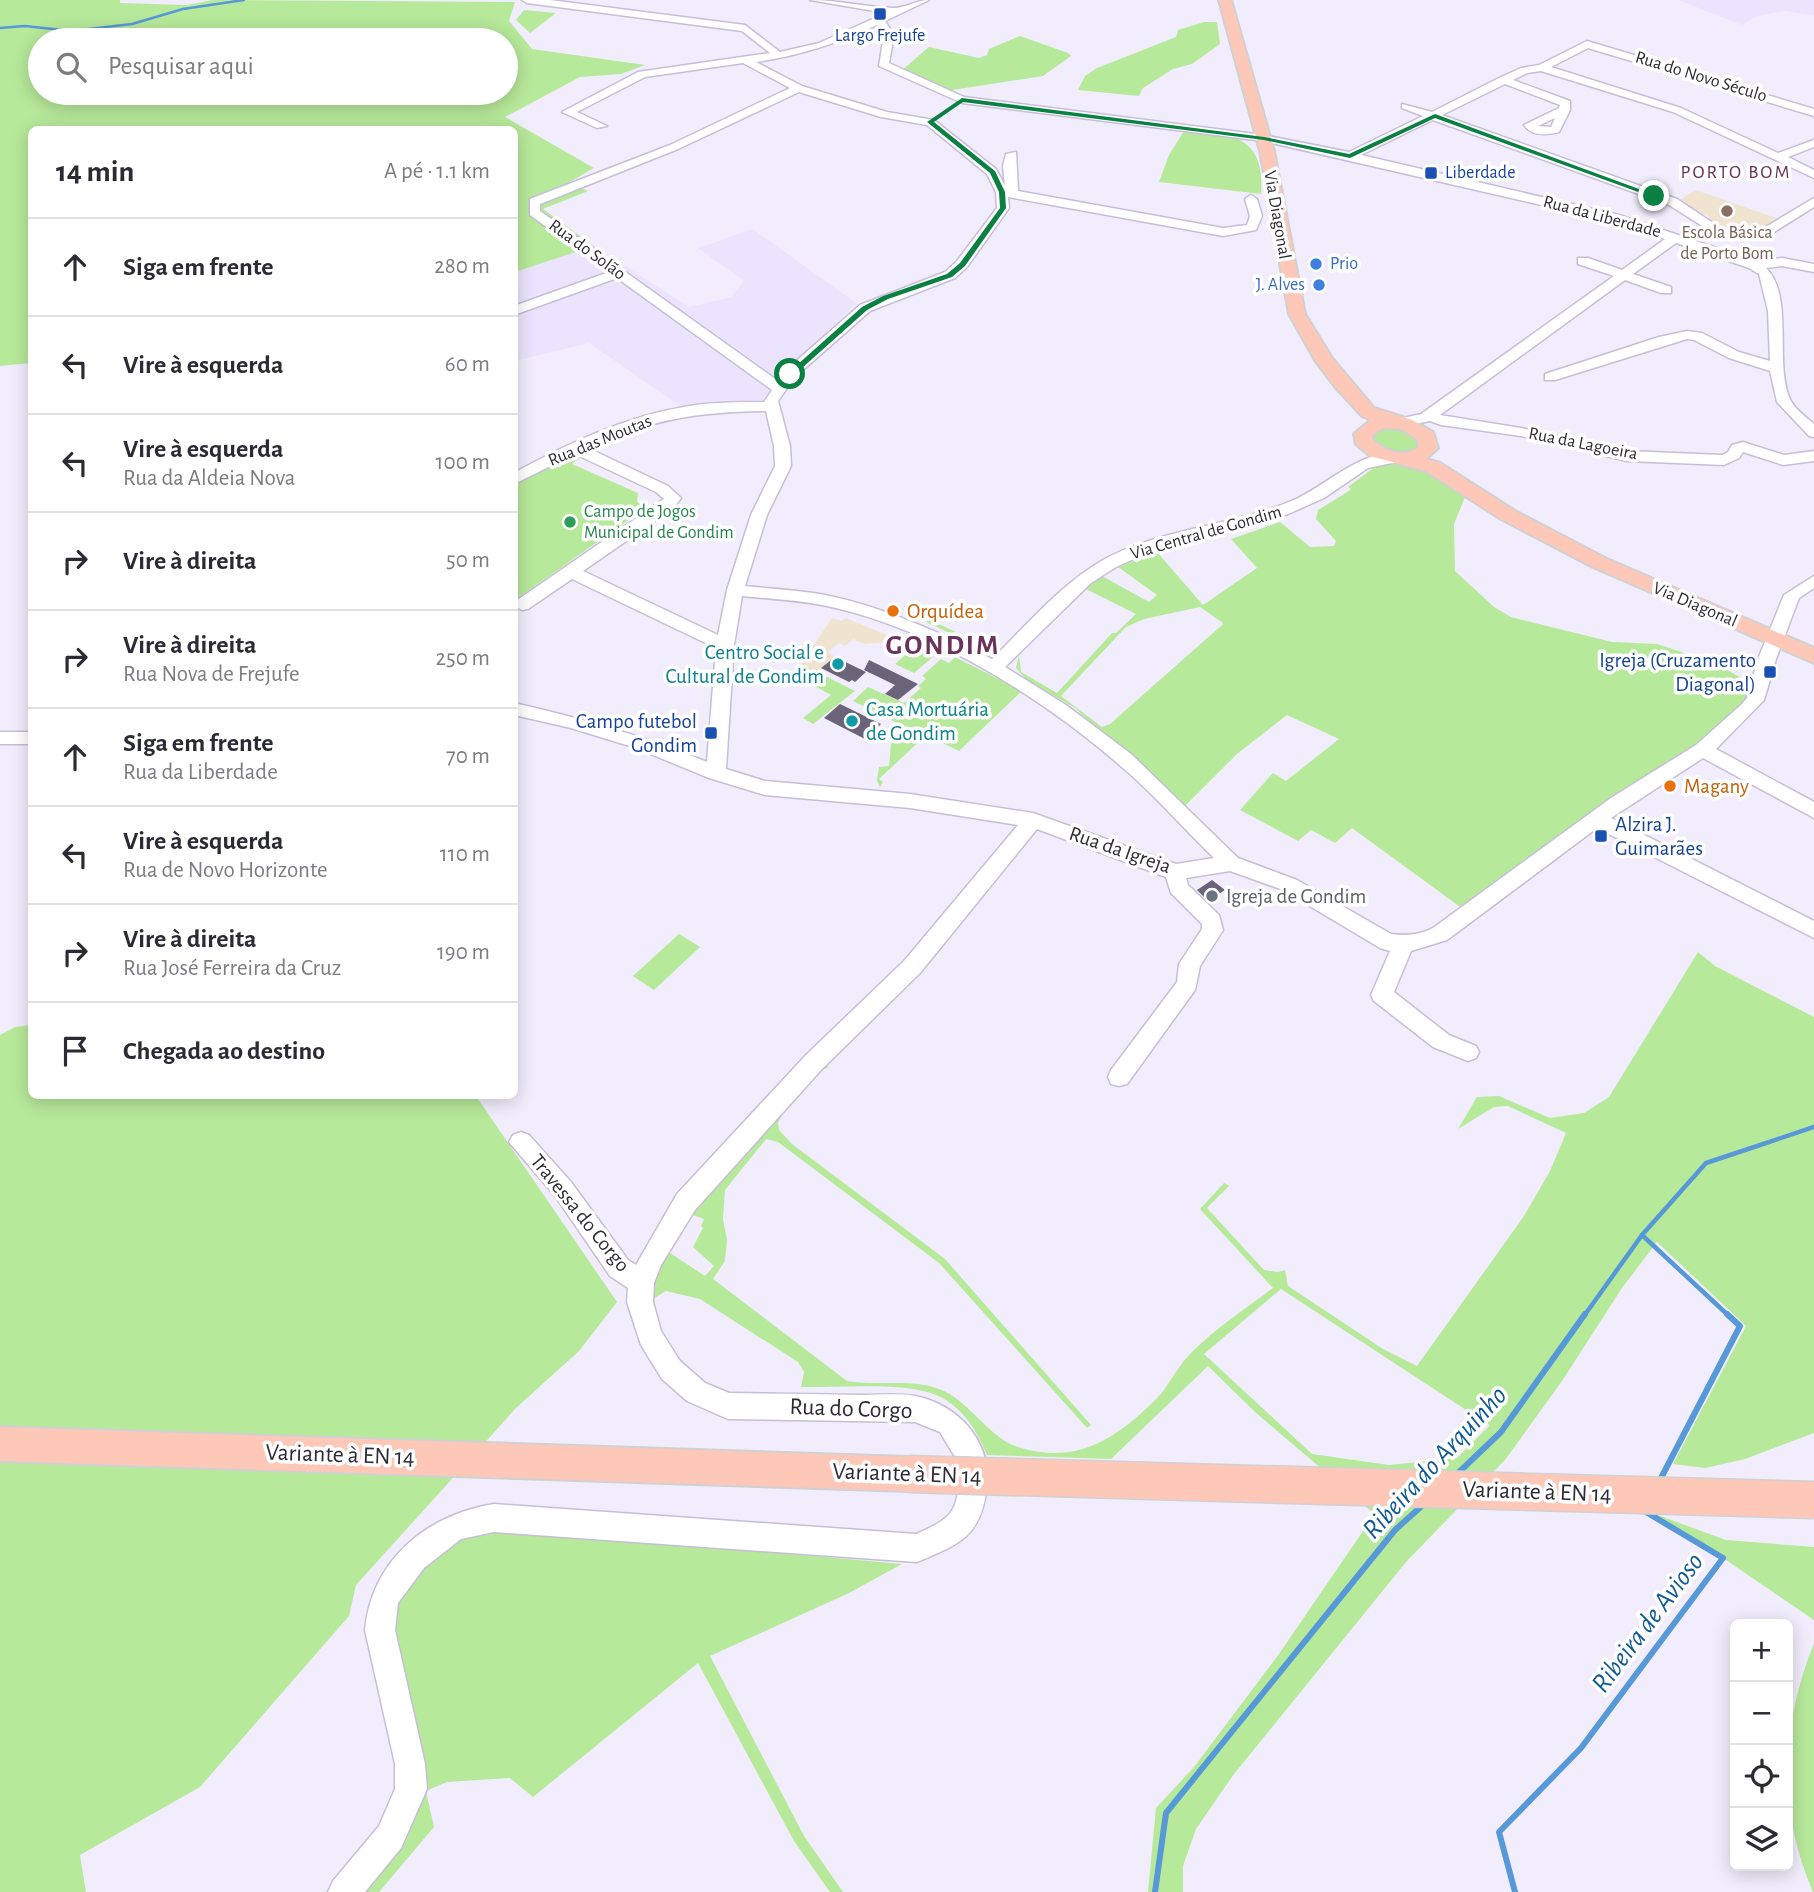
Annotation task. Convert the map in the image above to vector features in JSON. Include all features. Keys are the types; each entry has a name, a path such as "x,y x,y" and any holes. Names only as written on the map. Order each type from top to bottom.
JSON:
{"main road":[{"name":"Via Diagonal","path":"1224,0 1264,138 1297,314 1375,451 1399,458 1428,437"},
{"name":"Via Diagonal","path":"1366,438 1373,425 1396,422 1413,427 1428,437 1473,494 1554,541 1814,656"},
{"name":"Variante à EN 14","path":"0,1444 1814,1500"}],"street":[{"path":"527,0 745,28 779,56"},
{"path":"815,0 897,12"},
{"path":"601,126 568,112 642,74 779,56 823,45 924,0"},
{"name":"Rua da Liberdade","path":"878,20 889,34 882,59 887,68 962,100 1264,138 1615,218 1754,265"},
{"name":"Rua do Novo Século","path":"1542,68 1587,44 1814,113"},
{"path":"745,60 798,88 885,115 930,122 992,172 1007,193 1223,232 1252,227 1256,216 1251,199"},
{"path":"1350,156 1503,80 1525,70 1542,68 1677,110 1814,174"},
{"path":"1503,80 1559,99 1566,103 1564,110"},
{"name":"Rua do Solão","path":"780,389 534,212 534,202 674,147 798,88"},
{"path":"951,107 962,100"},
{"path":"1406,106 1673,202 1691,210 1723,235 1767,231 1814,202"},
{"path":"930,122 941,115"},
{"path":"1777,157 1814,143"},
{"path":"716,773 725,645 735,590 759,515 783,466 782,446 771,401 790,374 864,308 950,275 962,264 1003,208 1012,154"},
{"path":"1712,250 1723,235"},
{"path":"1428,437 1624,275 1675,238"},
{"path":"1583,261 1666,290"},
{"path":"1754,265 1782,262 1814,268"},
{"path":"1754,265 1764,272 1769,282 1775,311 1777,368 1784,402 1814,433"},
{"path":"518,310 619,273"},
{"path":"1550,377 1687,335 1734,355 1777,368"},
{"name":"Rua das Moutas","path":"518,477 638,422 672,413 772,406"},
{"name":"Rua da Lagoeira","path":"1428,437 1441,421 1521,432 1627,456 1724,460 1734,455 1737,448 1743,447 1783,460 1814,456"},
{"name":"Via Central de Gondim","path":"994,667 1086,579 1110,563 1141,550 1292,508 1318,495 1366,438"},
{"path":"522,605 668,505 673,498 662,489 578,449"},
{"path":"571,572 725,645"},
{"path":"1468,1052 1441,1041 1382,995 1403,945 1426,941 1440,934 1597,819 1703,750 1755,700 1774,639 1792,595 1814,581"},
{"path":"735,590 838,603 880,616 994,667 1042,696 1126,760 1231,863"},
{"name":"Rua da Igreja","path":"524,711 643,743 716,773 765,788 910,801 1033,820 1175,872 1231,863 1290,885 1387,942 1403,945"},
{"path":"0,738 28,738"},
{"path":"1703,750 1814,811"},
{"path":"1597,819 1814,930"},
{"path":"641,1283 651,1259 686,1202 814,1062 912,967 1033,820"},
{"path":"1119,1077 1187,984 1190,964 1213,930 1212,921 1178,888 1175,872"},
{"name":"Travessa do Corgo","path":"521,1142 563,1189 619,1268 641,1283"},
{"name":"Rua do Corgo","path":"344,1892 390,1837 411,1789 410,1764 380,1630 382,1607 387,1593 403,1571 441,1535 463,1523 494,1518 878,1548 916,1548 953,1532 964,1520 971,1502 975,1467 967,1448 948,1423 915,1409 728,1406 696,1392 671,1370 653,1343 640,1302 641,1283"}],"shaded area":[{"path":"1678,0 1814,0 1814,16 1786,11 1757,16 1742,25"},
{"name":"Escola Básica de Porto Bom","path":"1696,190 1779,219 1761,229 1749,231 1720,226 1708,219 1710,217 1678,201"},
{"path":"753,229 856,303 780,379 760,403 683,408 589,343 518,360 518,271 594,246 689,307 731,297 744,281 698,248"},
{"path":"832,618 841,621 846,618 901,641 864,644 853,639 845,646 839,643 828,652 835,657 817,672 801,664"}],"green space":[{"path":"0,0 120,0 120,3 187,5 213,0 515,2 509,21 515,28 28,28 28,105 518,105 518,32 532,49 645,65 621,74 580,77 505,117 594,168 568,183 588,191 543,209 594,246 518,271 518,126 28,126 28,363 0,366"},
{"path":"524,10 556,13 530,33 516,20"},
{"path":"1204,22 1217,22 1220,44 1192,64 1173,69 1143,88 1139,96 1078,90 1085,76 1097,68 1176,37 1178,30"},
{"path":"1020,36 1071,56 1043,76 946,91 901,71 929,47 979,58 987,55 989,49"},
{"path":"1184,131 1231,136 1251,149 1258,160 1261,194 1159,182 1169,155"},
{"path":"1386,427 1400,427 1419,436 1419,449 1401,453 1388,450 1372,439 1372,435"},
{"name":"Campo de Jogos Municipal de Gondim","path":"572,455 580,458 572,464 638,493 637,502 647,507 518,598 518,482 549,462"},
{"path":"1394,464 1429,473 1465,497 1454,524 1455,571 1494,607 1511,617 1612,642 1657,644 1715,663 1752,684 1744,704 1695,745 1557,836 1463,909 1352,828 1335,843 1311,830 1298,841 1240,810 1273,773 1286,781 1339,739 1287,715 1238,753 1184,807 1168,797 1075,708 1027,680 1016,668 1019,655 1021,672 1057,693 1112,633 1116,633 1136,614 1086,589 1102,576 1149,602 1157,595 1118,567 1157,552 1203,605 1257,568 1231,539 1280,522 1310,547 1334,546 1336,541 1316,519 1318,510 1349,491 1351,489 1348,487 1376,466","holes":["1200,607 1223,623 1110,724 1102,727 1061,696 1126,627 1144,619"]},
{"path":"930,620 975,641 993,641 997,648 989,654 979,654 973,644 926,622"},
{"path":"915,647 934,656 914,673 895,664"},
{"path":"955,657 1022,691 959,751 926,735 879,779 883,782 880,787 877,781 879,767 889,766 891,744 903,733 915,740 917,737 905,731 907,728 853,701 868,687 904,703 921,688 918,686 926,679 922,676 941,659 949,663"},
{"path":"801,664 855,691 813,724 803,718 831,695 794,675"},
{"path":"679,934 700,947 654,990 633,976"},
{"path":"1698,952 1715,966 1814,1017 1814,1433 1745,1459 1705,1468 1673,1464 1746,1326 1657,1242 1622,1288 1562,1381 1505,1460 1406,1562 1234,1774 1196,1829 1183,1866 1183,1892 1148,1892 1156,1808 1194,1767 1279,1654 1363,1531 1378,1517 1255,1412 1208,1366 1111,1459 987,1455 978,1435 965,1417 941,1397 902,1388 801,1387 804,1372 798,1362 700,1299 666,1291 651,1300 653,1268 667,1251 705,1276 714,1266 693,1247 703,1228 701,1226 704,1219 690,1214 710,1187 823,1061 829,1067 799,1090 778,1123 779,1130 792,1144 945,1259 1091,1425 1087,1428 939,1263 778,1142 766,1139 725,1190 725,1261 713,1279 847,1381 914,1384 940,1389 959,1401 991,1431 1018,1447 1059,1453 1078,1450 1112,1436 1128,1425 1158,1397 1185,1359 1199,1345 1273,1288 1200,1209 1224,1183 1229,1186 1207,1208 1264,1270 1285,1270 1288,1286 1383,1349 1417,1366 1524,1216 1550,1171 1566,1133 1508,1106 1494,1107 1458,1129 1477,1097 1499,1096 1550,1118 1584,1113 1609,1097","holes":["1281,1289 1489,1425 1457,1458 1389,1465 1312,1454 1204,1354"]},
{"path":"28,1025 28,1099 478,1099 617,1302 579,1351 516,1408 356,1585 349,1616 200,1787 80,1855 86,1892 0,1892 0,1035 15,1027"},
{"path":"1644,1510 1726,1540 1814,1547 1814,1620 1723,1558"},
{"path":"503,1528 902,1564 849,1593 710,1656 804,1836 843,1892 830,1892 794,1841 698,1663 533,1797 510,1778 447,1782 426,1791 434,1827 379,1892 356,1892 403,1833 388,1634 396,1590 455,1537"},
{"path":"1814,1643 1814,1892 1801,1861 1793,1830 1793,1717 1803,1674"}],"building":[{"name":"Centro Social e Cultural de Gondim","path":"835,657 866,672 855,682 849,682 821,668"},
{"path":"869,660 918,684 898,700 885,694 895,685 864,670"},
{"name":"Casa Mortuária de Gondim","path":"840,704 881,724 865,739 824,718"},
{"path":"1212,880 1225,890 1208,901 1197,890"}],"waterway":[{"name":"Ribeira do Arquinho","path":"97,28 132,24 183,9 244,0"},
{"name":"Ribeira do Arquinho","path":"0,28 43,28"},
{"name":"Ribeira do Arquinho","path":"1642,1235 1706,1163 1814,1127"},
{"name":"Ribeira do Arquinho","path":"1584,1316 1642,1235"},
{"name":"Ribeira de Avioso","path":"1642,1235 1729,1316"},
{"name":"Ribeira do Arquinho","path":"1456,1475 1501,1432 1585,1314"},
{"name":"Ribeira de Avioso","path":"1660,1480 1740,1326 1727,1314"},
{"name":"Ribeira do Arquinho","path":"1155,1892 1166,1813 1395,1530 1424,1504"},
{"name":"Ribeira de Avioso","path":"1515,1892 1499,1832 1581,1748 1723,1558 1646,1512"}],"place":[{"name":"Largo Frejufe","path":"880,14"},
{"name":"Liberdade","path":"1431,173"},
{"name":"Escola Básica de Porto Bom","path":"1727,211"},
{"name":"Prio","path":"1316,264"},
{"name":"J. Alves","path":"1319,285"},
{"name":"Campo de Jogos Municipal de Gondim","path":"570,522"},
{"name":"Orquídea","path":"893,611"},
{"name":"Centro Social e Cultural de Gondim","path":"838,664"},
{"name":"Igreja (Cruzamento Diagonal)","path":"1770,672"},
{"name":"Casa Mortuária de Gondim","path":"852,721"},
{"name":"Campo futebol Gondim","path":"711,733"},
{"name":"Magany","path":"1670,786"},
{"name":"Alzira J. Guimarães","path":"1601,836"},
{"name":"Igreja de Gondim","path":"1212,896"}],"district":[{"name":"PORTO BOM","path":"1736,172"},
{"name":"GONDIM","path":"943,646"}],"route":[{"path":"790,374 864,308 950,275 962,264 1003,208 1002,192 992,172 934,128 930,122 962,100 1264,138 1350,156 1435,116 1654,196"}]}
